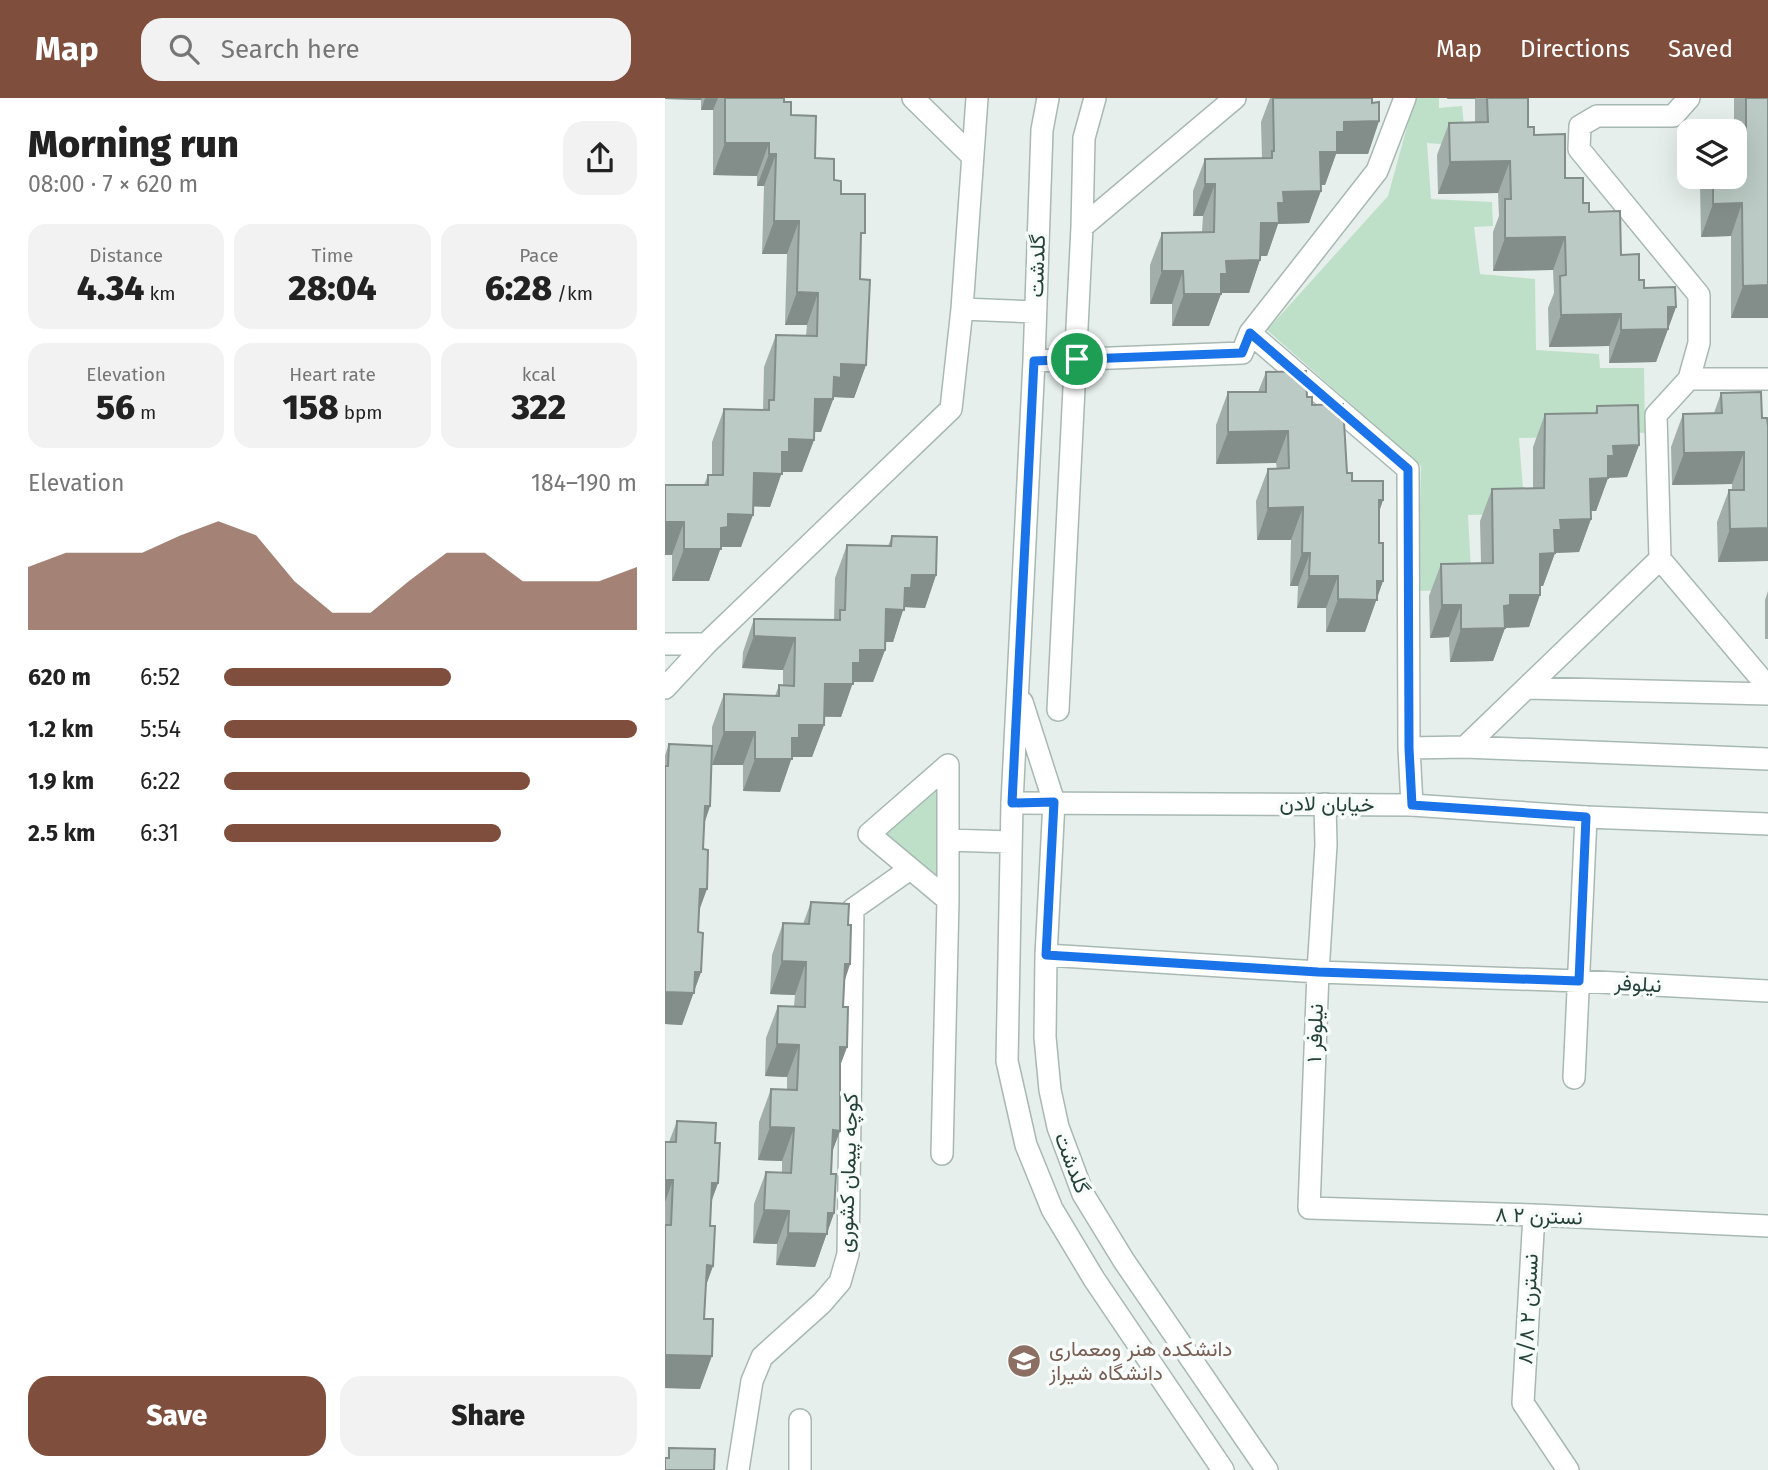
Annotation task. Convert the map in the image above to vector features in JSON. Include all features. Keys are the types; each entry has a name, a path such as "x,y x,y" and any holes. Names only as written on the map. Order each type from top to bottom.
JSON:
{"street":[{"path":"913,98 971,155"},
{"path":"665,688 706,644 951,409 962,309 977,98"},
{"name":"گلدشت","path":"1048,98 1042,130 1034,361 1012,803 1007,1061 1025,1145 1052,1209 1094,1279 1223,1470"},
{"path":"1058,710 1077,359 1084,138 1095,98"},
{"path":"1082,227 1235,98"},
{"path":"1034,361 1242,353 1250,333 1377,171 1405,98"},
{"path":"1689,98 1673,116 1597,116 1580,126 1579,149 1699,295 1699,343 1689,379 1656,415 1660,559 1768,687"},
{"path":"962,309 1035,312"},
{"path":"1250,333 1408,469 1409,748 1412,805"},
{"path":"1689,379 1768,379"},
{"path":"1465,747 1660,559"},
{"path":"665,644 706,644"},
{"path":"1018,686 1054,802"},
{"path":"1527,688 1768,694"},
{"path":"1409,748 1465,747 1768,759"},
{"path":"941,1154 948,900 948,765 869,834 948,900"},
{"name":"گلدشت","path":"1054,802 1046,955 1045,1037 1049,1090 1058,1127 1083,1194 1124,1261 1267,1470"},
{"name":"خیابان لادن","path":"1012,803 1412,805 1586,817 1768,824"},
{"name":"۱ نیلوفر","path":"1309,1208 1326,845 1325,804"},
{"path":"1574,1078 1586,817"},
{"path":"948,840 1011,842"},
{"name":"کوچه پیمان کشوری","path":"738,1470 752,1381 762,1357 822,1303 840,1282 848,1254 853,909 910,869"},
{"name":"نیلوفر","path":"1046,955 1318,972 1768,991"},
{"name":"۸ نسترن ۲","path":"1309,1208 1768,1226"},
{"name":"۸/۸ نسترن ۲","path":"1534,1215 1523,1403 1568,1470"},
{"path":"1094,1279 1124,1261"},
{"path":"800,1420 800,1470"}],"green space":[{"path":"1415,98 1439,98 1439,108 1462,106 1466,146 1427,143 1431,199 1492,202 1493,226 1474,227 1480,274 1535,279 1536,350 1599,354 1600,368 1644,368 1645,433 1586,431 1566,437 1519,438 1525,514 1468,515 1472,589 1418,591 1421,466 1267,330 1388,196"},
{"path":"939,787 940,878 883,834"}],"building":[{"path":"725,98 784,98 784,102 791,102 791,115 816,116 815,158 834,159 834,180 841,181 841,194 865,194 865,233 861,233 860,279 870,280 866,365 841,364 841,378 834,377 833,399 815,399 814,440 789,439 789,452 782,452 782,474 754,473 753,515 728,514 728,527 721,528 721,549 684,549 684,522 665,522 665,485 708,485 708,475 723,475 724,409 769,410 769,400 774,400 776,335 817,336 818,293 797,292 799,221 774,221 776,154 769,154 769,143 725,143"},
{"path":"1273,98 1372,98 1372,103 1379,102 1379,121 1344,122 1344,132 1337,132 1337,152 1320,152 1321,191 1283,192 1284,203 1278,203 1279,223 1261,223 1260,260 1226,261 1227,274 1221,274 1221,294 1184,294 1183,271 1162,271 1162,233 1214,232 1215,184 1205,184 1205,159 1272,158"},
{"path":"1487,98 1528,98 1528,127 1534,127 1534,135 1565,134 1565,178 1583,178 1583,203 1589,203 1589,212 1620,211 1621,255 1639,254 1639,280 1644,280 1644,288 1675,287 1676,307 1668,307 1668,329 1621,330 1621,314 1561,315 1560,276 1566,275 1565,237 1505,238 1505,199 1511,199 1510,161 1450,162 1449,123 1488,122"},
{"path":"1746,98 1768,98 1768,285 1743,286 1742,203 1713,204 1713,189 1747,189"},
{"path":"1306,371 1307,397 1312,397 1312,405 1343,404 1347,473 1352,473 1352,481 1383,481 1383,500 1379,500 1379,543 1383,543 1383,581 1377,581 1377,600 1338,599 1338,576 1309,576 1310,553 1302,553 1303,507 1268,508 1268,469 1289,468 1288,431 1228,432 1228,392 1266,392 1266,372"},
{"path":"1761,392 1762,418 1767,418 1768,426 1768,528 1730,529 1729,490 1744,490 1744,452 1684,453 1683,414 1722,413 1721,393"},
{"path":"1638,405 1639,445 1613,446 1614,456 1608,456 1608,478 1590,479 1591,519 1560,520 1561,530 1554,530 1555,553 1540,554 1540,595 1510,595 1510,605 1504,606 1505,628 1461,629 1461,605 1442,605 1441,564 1493,563 1492,489 1544,488 1545,414 1597,413 1597,406"},
{"path":"892,536 937,537 936,575 912,575 911,588 905,588 904,610 886,609 885,650 860,650 860,663 853,663 853,684 825,684 824,725 799,725 799,738 792,738 792,759 755,759 755,732 724,732 724,694 779,696 779,685 794,686 795,638 754,636 754,619 840,620 840,610 845,610 847,545 891,546"},
{"path":"669,744 712,746 710,806 705,806 703,849 708,850 707,889 700,889 698,932 703,933 701,972 695,972 694,993 665,992 665,766 668,766"},
{"path":"811,902 849,904 848,925 851,925 850,964 845,964 843,1007 848,1007 847,1047 840,1047 840,1131 833,1130 831,1174 836,1174 834,1213 828,1213 827,1234 788,1233 789,1211 764,1210 766,1172 791,1173 794,1128 770,1127 771,1089 797,1090 799,1045 777,1044 778,1006 805,1007 806,962 782,961 783,923 809,924"},
{"path":"677,1121 716,1123 715,1143 720,1143 718,1183 712,1183 710,1226 715,1226 713,1266 707,1265 704,1319 713,1319 712,1356 667,1355 665,1365 665,1225 671,1225 673,1180 665,1180 665,1142 676,1142"},
{"path":"669,1448 715,1449 714,1470 665,1470 665,1458 669,1458"}],"place":[{"name":"دانشکده هنر‌ ومعماری دانشگاه شیراز","path":"1024,1361"}],"route":[{"path":"1250,333 1408,469 1409,748 1412,805 1586,817 1579,981 1318,972 1046,955 1054,802 1012,803 1034,361 1077,359 1242,353 1250,333"}]}
